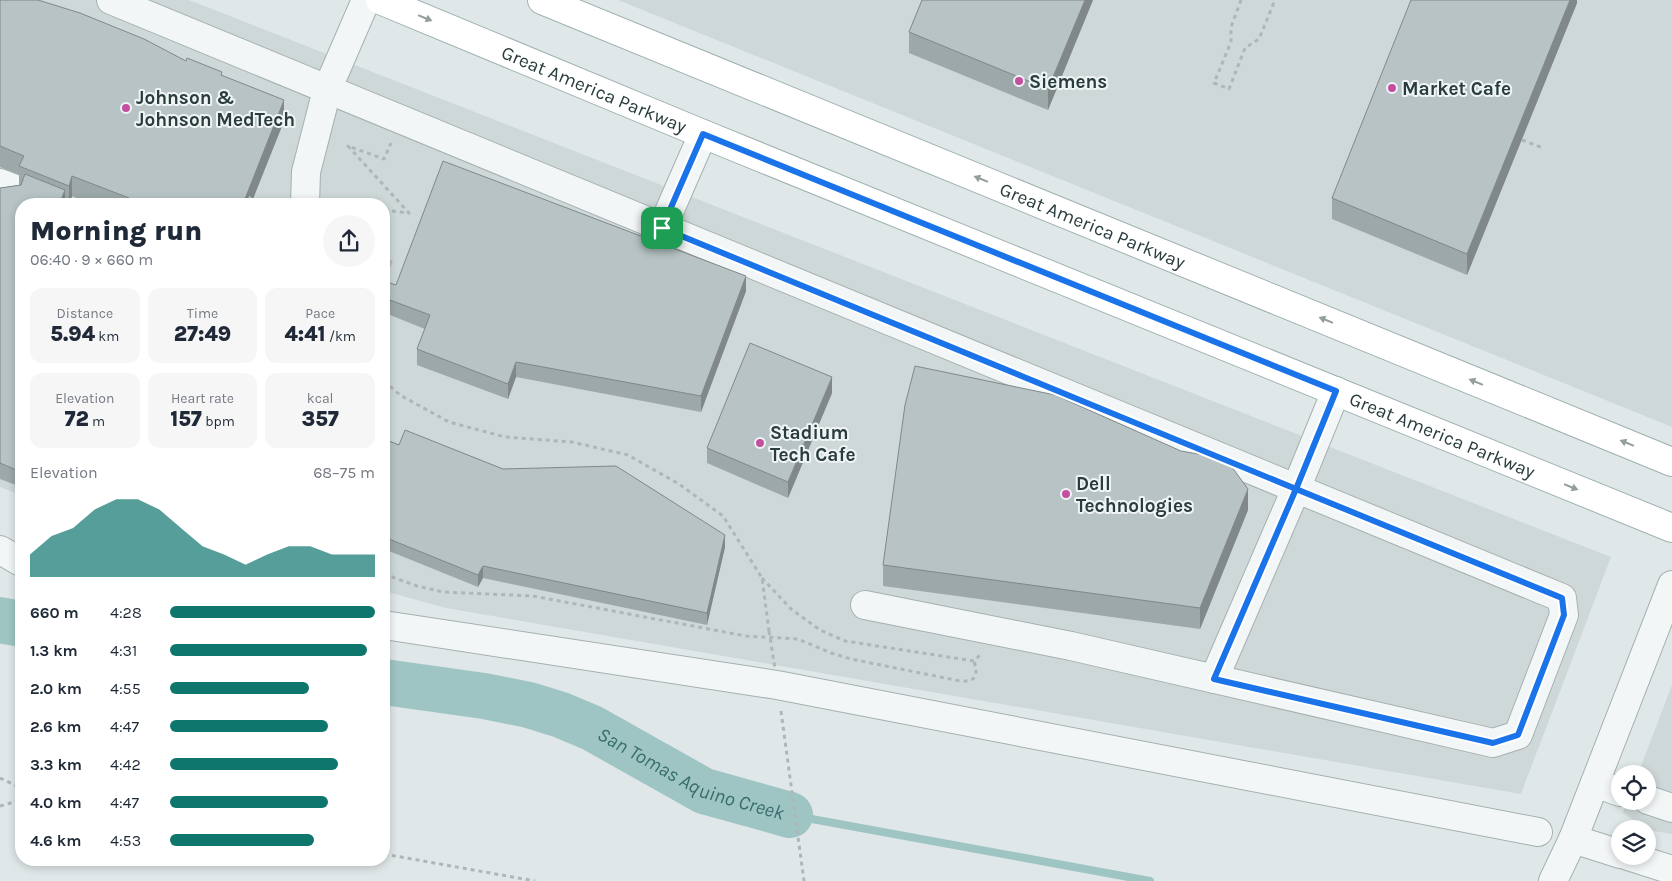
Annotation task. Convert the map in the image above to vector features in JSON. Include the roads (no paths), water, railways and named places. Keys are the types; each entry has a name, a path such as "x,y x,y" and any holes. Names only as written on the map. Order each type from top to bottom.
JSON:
{"main road":[{"name":"Great America Parkway","path":"380,0 703,134 1672,528"},
{"name":"Great America Parkway","path":"542,0 1672,462"}],"street":[{"path":"112,0 1562,598 1564,615 1518,735 1493,743 1071,646 866,605"},
{"path":"304,198 306,172 327,90 366,0"},
{"path":"662,228 703,134"},
{"path":"1214,679 1336,391"},
{"path":"0,550 15,559"},
{"path":"1555,874 1573,839 1607,787 1672,585"},
{"path":"390,626 777,685 1538,832"},
{"path":"1656,803 1672,808"},
{"path":"1573,839 1611,851"},
{"path":"1656,865 1672,870"}],"waterway":[{"name":"San Tomas Aquino Creek","path":"0,620 15,623"},
{"name":"San Tomas Aquino Creek","path":"390,683 484,696 529,705 561,715 592,728 704,791 790,815"},
{"name":"San Tomas Aquino Creek","path":"790,815 1150,881"}],"place":[{"name":"Siemens","path":"1019,81"},
{"name":"Market Cafe","path":"1392,88"},
{"name":"Johnson & Johnson MedTech","path":"126,108"},
{"name":"Stadium Tech Cafe","path":"760,443"},
{"name":"Dell Technologies","path":"1066,494"}]}
